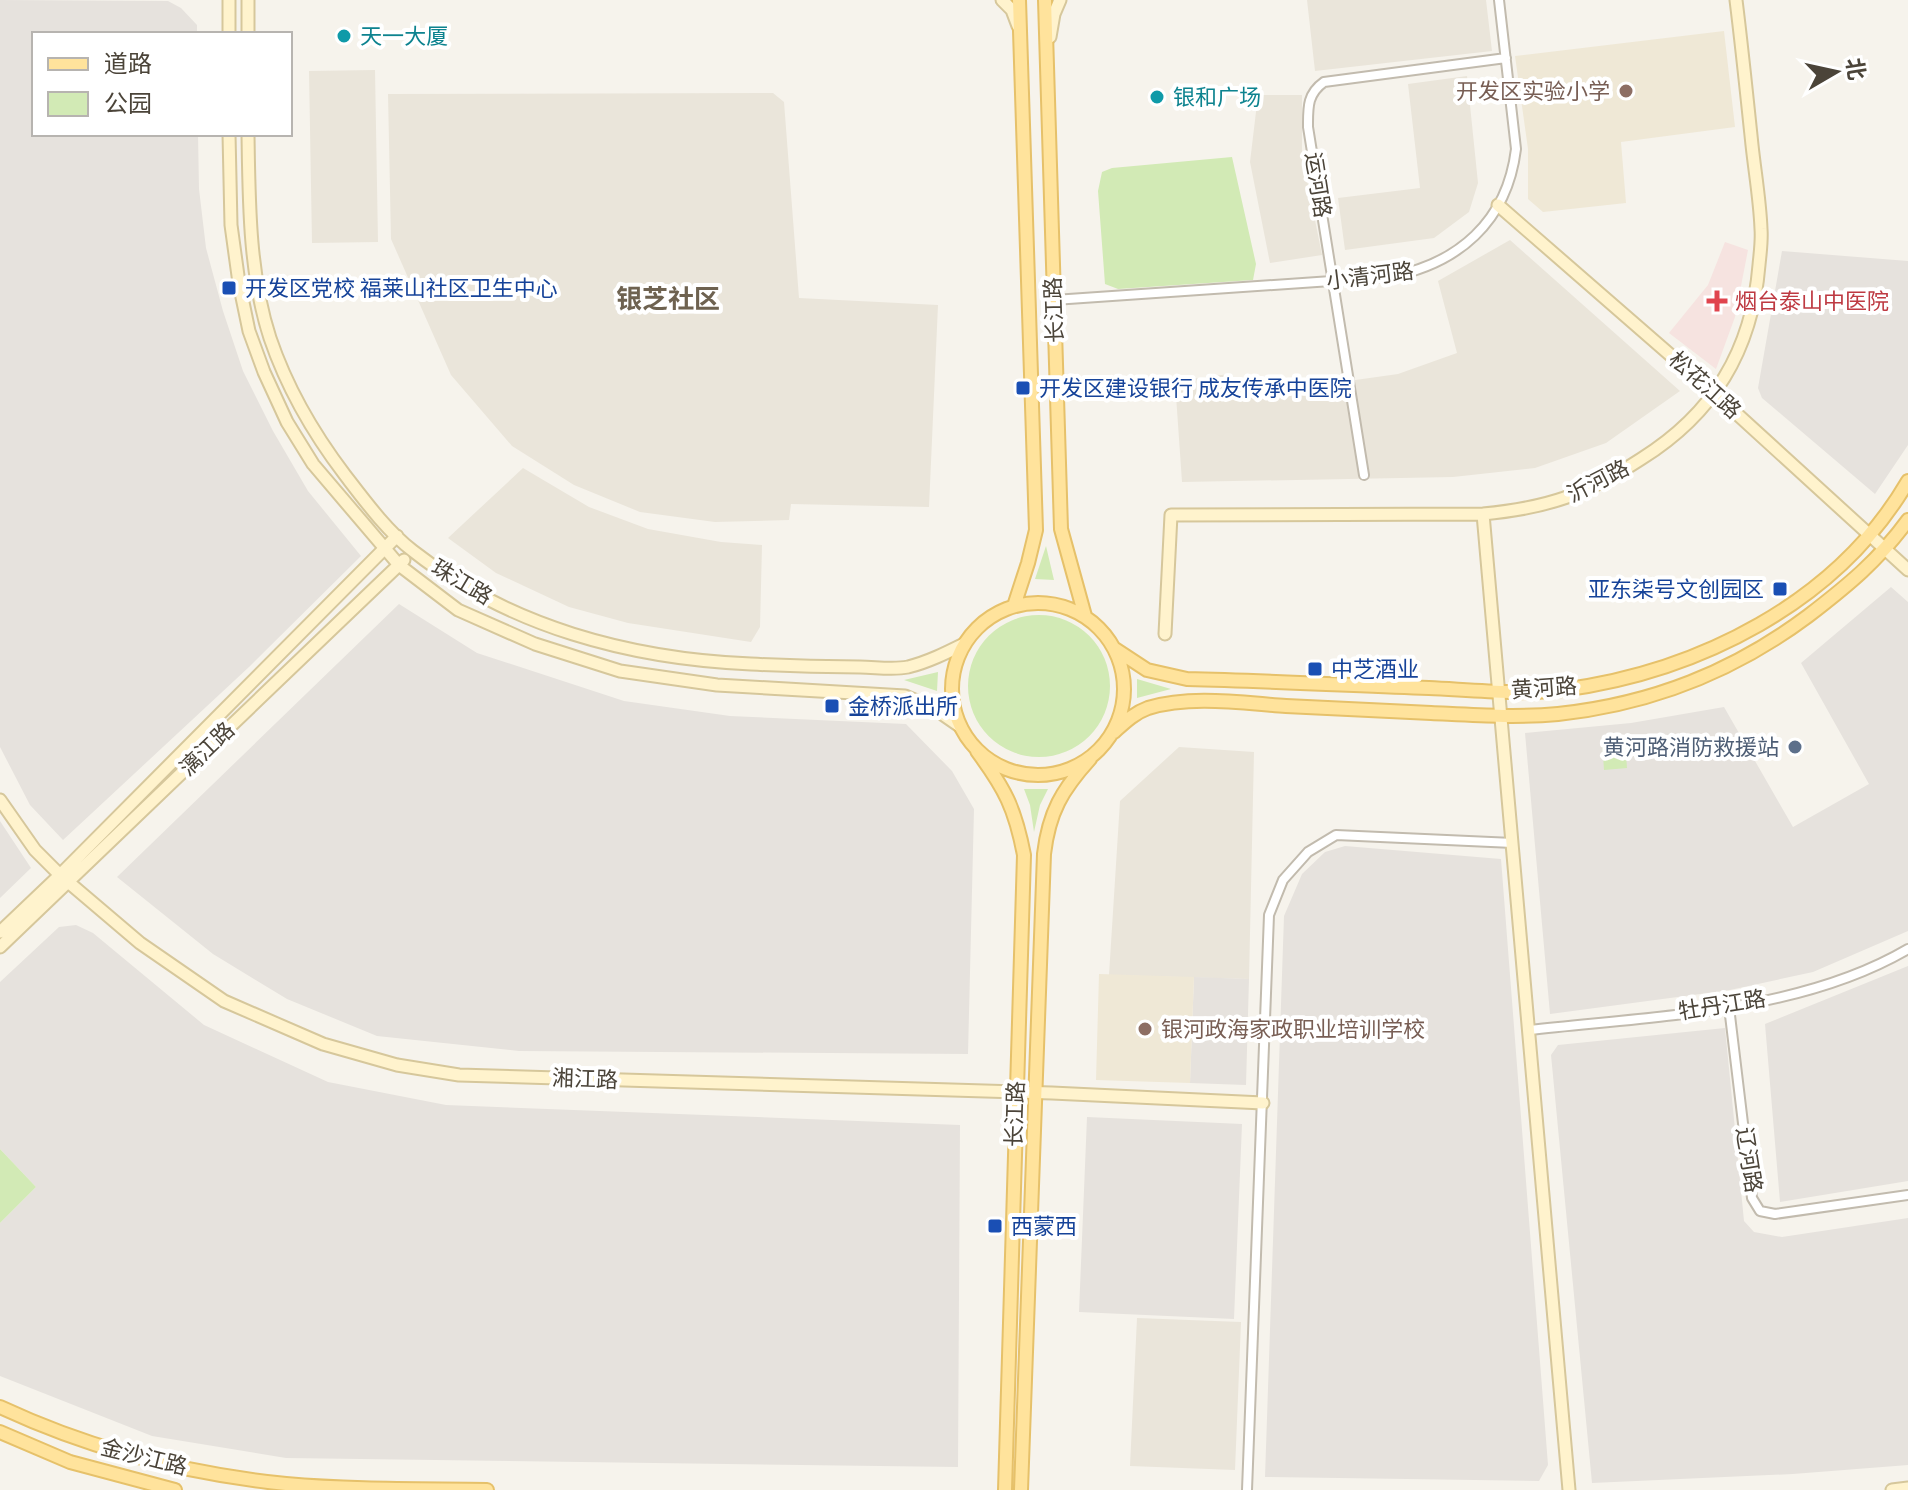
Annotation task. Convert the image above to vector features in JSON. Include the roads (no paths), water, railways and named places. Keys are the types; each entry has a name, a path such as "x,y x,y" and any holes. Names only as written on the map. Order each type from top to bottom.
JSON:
{"main road":[{"name":"长江路","path":"1014,606 1036,530 1019,0"},
{"name":"长江路","path":"1045,0 1061,529 1085,616"},
{"name":"黄河路","path":"1115,649 1147,670 1187,679 1498,691 1561,690 1646,672 1691,659 1729,642 1785,608 1839,567 1870,537 1908,481"},
{"name":"黄河路","path":"1114,732 1148,708 1208,702 1499,717 1559,714 1651,696 1700,680 1741,661 1799,623 1847,586 1886,550 1908,520"},
{"path":"1028,603 1057,605 1085,616 1107,637 1121,665 1125,689 1123,708 1114,732 1090,759 1074,768 1040,776 1011,772 994,764 977,751 954,710 952,680 964,644 987,619 1014,606 1028,603"},
{"name":"长江路","path":"977,751 1008,795 1024,855 1005,1490"},
{"name":"长江路","path":"1021,1490 1047,832 1052,812 1070,782 1090,759"},
{"name":"金沙江路","path":"0,1407 96,1446 217,1475 288,1484 487,1490"},
{"name":"金沙江路","path":"0,1432 70,1462 175,1490"}],"street":[{"path":"229,0 229,32"},
{"path":"248,0 248,32"},
{"path":"1002,0 1012,10 1020,37"},
{"path":"1047,62 1054,14 1060,0"},
{"name":"小清河路","path":"1054,300 1389,277 1432,266 1470,242 1498,205 1513,174 1516,149 1499,0"},
{"name":"沂河路","path":"1165,634 1171,515 1483,514 1515,511 1562,500 1602,484 1687,426 1729,372 1744,338 1757,289 1762,232 1736,0"},
{"name":"运河路","path":"1364,475 1308,127 1308,105 1314,88 1324,82 1506,58"},
{"path":"229,136 231,225 239,283 249,331 264,372 287,422 313,464 399,565 458,610 535,644 620,671 717,685 905,696 935,709 961,727"},
{"name":"珠江路","path":"248,136 252,235 258,288 269,336 299,407 322,445 413,551 474,593 545,625 627,650 667,657 761,665 905,667 932,660 964,644"},
{"name":"松花江路","path":"1498,205 1714,393 1908,570"},
{"path":"1483,514 1569,1490"},
{"name":"漓江路","path":"0,947 397,536"},
{"name":"漓江路","path":"0,932 64,878 413,551"},
{"name":"湘江路","path":"0,800 35,850 64,878 140,943 224,1001 323,1044 397,1065 459,1075 1263,1103"},
{"path":"1247,1490 1269,915 1283,880 1308,852 1336,835 1513,843"},
{"name":"牡丹江路","path":"1529,1030 1729,1007 1825,985 1908,949"},
{"name":"辽河路","path":"1729,1007 1752,1198 1760,1211 1775,1214 1908,1195"},
{"path":"1892,1490 1908,1488"}],"place":[{"name":"天一大厦","path":"344,36"},
{"name":"开发区实验小学","path":"1626,91"},
{"name":"银和广场","path":"1157,97"},
{"name":"开发区党校 福莱山社区卫生中心","path":"229,288"},
{"name":"烟台泰山中医院","path":"1717,301"},
{"name":"开发区建设银行 成友传承中医院","path":"1023,388"},
{"name":"亚东柒号文创园区","path":"1780,589"},
{"name":"中芝酒业","path":"1315,669"},
{"name":"金桥派出所","path":"832,706"},
{"name":"黄河路消防救援站","path":"1795,747"},
{"name":"银河政海家政职业培训学校","path":"1145,1029"},
{"name":"西蒙西","path":"995,1226"}],"district":[{"name":"银芝社区","path":"668,300"}]}
